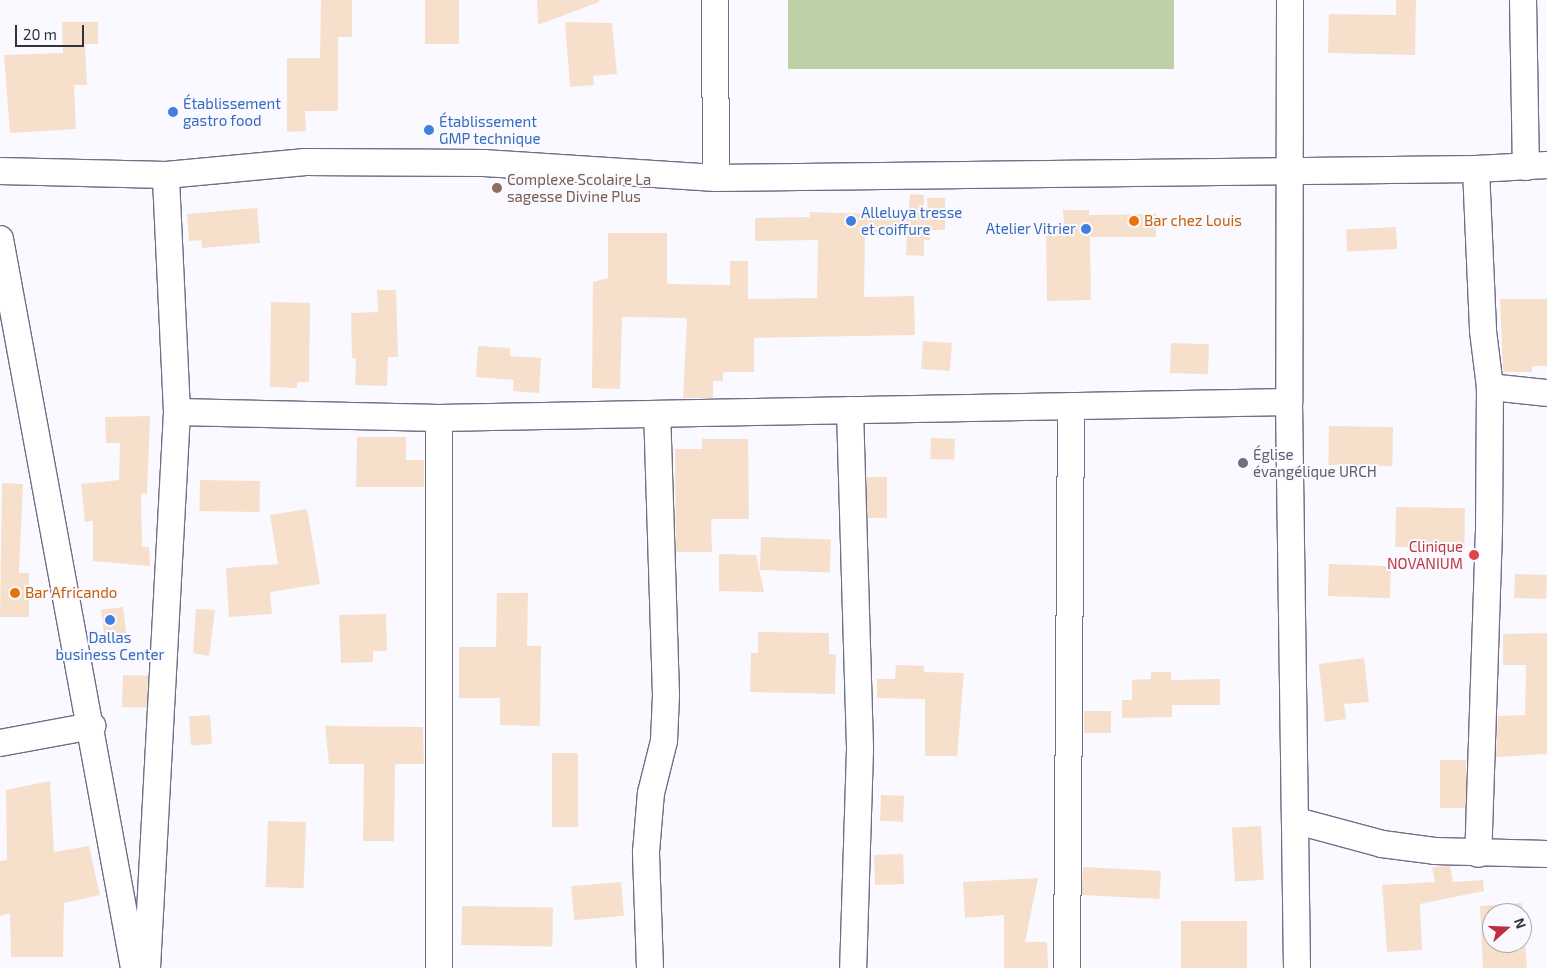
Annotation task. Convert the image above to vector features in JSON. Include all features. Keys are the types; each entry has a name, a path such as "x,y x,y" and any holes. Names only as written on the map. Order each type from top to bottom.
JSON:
{"street":[{"path":"715,0 716,178"},
{"path":"1290,0 1290,402 1297,821 1297,968"},
{"path":"0,171 166,175 305,162 484,163 716,178 1476,169 1536,166 1524,0"},
{"path":"1476,169 1483,331 1490,387 1489,530 1478,854"},
{"path":"147,968 176,412 166,175"},
{"path":"0,239 2,270 92,726 134,968"},
{"path":"1490,387 1547,393"},
{"path":"176,412 439,418 1290,402"},
{"path":"1068,968 1071,406"},
{"path":"850,410 860,750 853,968"},
{"path":"650,968 646,852 651,793 664,741 666,696 657,414"},
{"path":"439,418 439,968"},
{"path":"0,743 92,726"},
{"path":"1297,821 1382,844 1478,854 1547,854"}],"green space":[{"path":"788,0 1174,0 1174,69 788,69"}],"building":[{"path":"321,0 352,0 352,37 338,37 338,111 305,111 306,131 287,132 287,58 320,58"},
{"path":"425,0 459,0 459,44 425,44"},
{"path":"537,0 599,0 599,2 538,25"},
{"path":"1396,0 1416,0 1415,55 1328,53 1329,14 1396,15"},
{"path":"62,22 98,22 98,44 85,44 87,85 74,85 76,129 10,133 4,55 63,53"},
{"path":"565,22 612,23 617,74 593,76 594,85 570,87"},
{"path":"910,194 924,195 924,215 928,215 927,198 945,198 945,230 930,230 930,240 924,240 924,256 906,255 907,234 865,233 864,297 914,296 915,335 754,338 754,372 723,372 723,381 713,381 713,398 683,398 687,318 622,317 620,389 592,388 593,282 608,278 608,233 667,233 667,284 730,285 730,261 748,261 748,299 817,298 818,240 755,241 755,218 810,217 810,212 908,215"},
{"path":"257,208 260,243 202,248 201,240 189,241 187,214"},
{"path":"1063,210 1089,210 1089,215 1156,214 1156,237 1090,237 1091,300 1047,301 1046,227 1064,226"},
{"path":"1396,227 1397,249 1347,252 1346,230"},
{"path":"377,290 396,290 398,357 388,357 387,386 355,385 356,358 352,358 351,313 378,312"},
{"path":"1500,299 1547,299 1547,366 1532,366 1532,372 1503,372"},
{"path":"271,302 310,303 309,382 297,382 297,388 270,387"},
{"path":"923,341 952,343 950,371 921,369"},
{"path":"1171,343 1209,344 1208,374 1170,373"},
{"path":"478,346 510,348 510,356 541,358 539,393 513,391 514,380 476,377"},
{"path":"150,416 147,494 141,493 142,547 149,547 150,566 93,561 93,521 85,522 81,484 119,480 120,443 106,443 105,417"},
{"path":"1329,426 1393,427 1392,466 1328,465"},
{"path":"357,437 406,437 406,460 424,460 424,487 356,487"},
{"path":"931,438 955,439 954,460 930,459"},
{"path":"702,439 748,439 749,519 711,519 712,552 676,552 675,449 702,449"},
{"path":"867,477 887,477 887,518 867,518"},
{"path":"200,480 260,481 259,512 199,511"},
{"path":"2,483 23,484 19,573 29,573 29,617 0,617"},
{"path":"1396,507 1465,508 1464,548 1395,547"},
{"path":"307,509 320,584 270,592 272,614 229,617 226,568 278,564 270,515"},
{"path":"761,537 831,539 830,572 760,570"},
{"path":"719,554 756,555 764,592 719,591"},
{"path":"1329,564 1391,566 1390,598 1328,596"},
{"path":"1515,574 1547,575 1546,599 1514,598"},
{"path":"497,593 528,593 527,646 541,646 540,726 500,725 500,698 459,698 459,647 496,647"},
{"path":"123,607 126,633 104,635 101,610"},
{"path":"196,609 215,610 209,656 193,653"},
{"path":"386,614 387,651 373,651 373,662 341,663 339,615"},
{"path":"758,632 829,633 829,654 836,655 835,694 750,692 751,653 758,653"},
{"path":"1547,633 1547,754 1496,757 1498,716 1525,715 1526,665 1503,665 1503,634"},
{"path":"1364,658 1369,702 1344,704 1346,719 1325,722 1319,664"},
{"path":"896,665 924,666 924,672 964,673 957,756 925,756 925,699 877,698 877,679 895,679"},
{"path":"1151,672 1171,672 1171,680 1220,679 1220,705 1172,705 1172,717 1122,718 1122,700 1132,700 1132,680 1151,679"},
{"path":"123,675 148,676 147,708 122,707"},
{"path":"1084,711 1111,711 1111,733 1084,733"},
{"path":"210,715 212,744 191,745 189,716"},
{"path":"325,726 423,727 424,764 395,764 394,841 363,841 364,764 329,764"},
{"path":"552,753 578,753 578,827 552,827"},
{"path":"1440,760 1466,760 1466,808 1440,808"},
{"path":"50,781 54,852 89,846 100,895 64,903 63,957 11,957 10,913 0,916 0,861 7,860 6,790"},
{"path":"881,795 904,796 903,822 880,821"},
{"path":"268,821 306,822 304,888 266,887"},
{"path":"1261,826 1264,880 1235,881 1232,828"},
{"path":"903,854 904,884 875,885 874,855"},
{"path":"1450,866 1453,882 1483,880 1484,891 1420,904 1422,950 1387,952 1382,885 1435,882 1432,867"},
{"path":"1083,867 1161,871 1159,899 1082,895"},
{"path":"1038,878 1025,942 1047,942 1048,968 1004,968 1004,915 965,918 963,882"},
{"path":"621,882 624,916 574,920 571,886"},
{"path":"462,906 553,908 552,947 461,945"},
{"path":"1480,906 1482,906 1482,947"},
{"path":"1181,921 1247,921 1247,968 1181,968"},
{"path":"1482,953 1526,953 1527,968 1483,968"}],"place":[{"name":"Établissement gastro food","path":"173,112"},
{"name":"Établissement GMP technique","path":"429,130"},
{"name":"Complexe Scolaire La sagesse Divine Plus","path":"497,188"},
{"name":"Alleluya tresse et coiffure","path":"851,221"},
{"name":"Bar chez Louis","path":"1134,221"},
{"name":"Atelier Vitrier","path":"1086,229"},
{"name":"Église évangélique URCH","path":"1243,463"},
{"name":"Clinique NOVANIUM","path":"1474,555"},
{"name":"Bar Africando","path":"15,593"},
{"name":"Dallas business Center","path":"110,620"}]}
